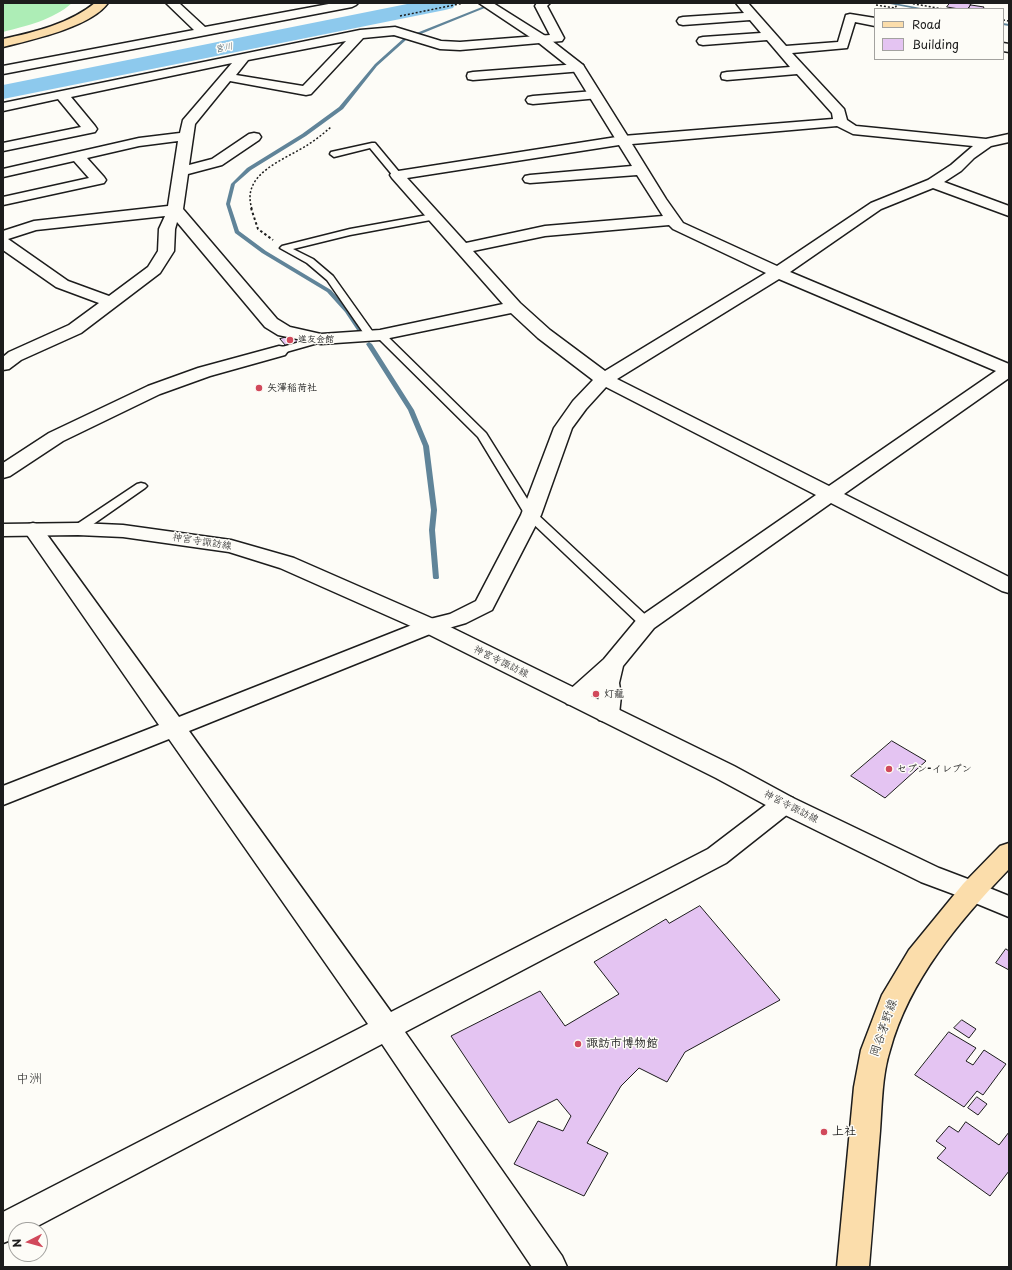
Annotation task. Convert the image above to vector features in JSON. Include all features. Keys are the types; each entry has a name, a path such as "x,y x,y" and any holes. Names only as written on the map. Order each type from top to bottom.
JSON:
{"main road":[{"path":"3,36 54,22 81,8 86,3"},
{"path":"3,43 65,24 86,15 102,3"},
{"name":"岡谷茅野線","path":"853,1267 869,1087 875,1050 900,989 919,958 972,891 1009,853"}],"street":[{"path":"172,3 202,31"},
{"path":"3,70 352,3"},
{"path":"485,3 543,40 570,60 578,68 641,170 678,226 778,273 1009,370"},
{"path":"3,107 360,34 389,31 404,33 420,40 440,45 460,46 558,38 541,6 544,3"},
{"path":"742,3 769,36 839,112 840,122"},
{"path":"282,7 292,14"},
{"path":"683,21 753,16"},
{"path":"782,50 843,45 850,18 874,22"},
{"path":"228,77 306,91 360,34"},
{"path":"703,41 769,36"},
{"path":"3,365 15,356 75,329 154,270 166,251 167,229 175,210 188,123 244,58"},
{"path":"472,76 578,68"},
{"path":"727,76 800,70"},
{"path":"3,147 90,129 61,94"},
{"path":"533,100 594,95"},
{"path":"397,175 623,140 840,122 853,130 986,144"},
{"path":"3,173 138,142 185,136"},
{"path":"181,171 217,162 254,137"},
{"path":"3,796 430,626 460,618 472,613 484,605 531,515 563,428 579,405 604,379 778,273 876,206 933,183 956,168 969,155 986,144 1009,138"},
{"path":"3,201 99,180 77,156"},
{"path":"530,179 641,170"},
{"path":"397,175 514,307 544,334 604,379 1009,586"},
{"path":"933,183 1009,210"},
{"path":"3,236 34,226 175,210"},
{"path":"175,210 271,323 284,331 321,338 376,335 514,307"},
{"path":"462,248 545,231 673,220"},
{"path":"3,243 62,284 110,302"},
{"path":"3,472 56,438 154,390 204,372 279,351"},
{"path":"576,698 612,664 646,623 1009,370"},
{"path":"32,529 174,727 552,1267"},
{"name":"神宮寺諏訪線","path":"3,530 78,529 123,531 231,546 286,563 430,626 725,772 784,804 930,875 1009,907"},
{"path":"607,714 610,696 608,683 612,664"},
{"path":"3,1228 717,856 784,804"}],"lane":[{"path":"334,154 372,145 397,175"},
{"path":"285,248 350,232 433,217"},
{"path":"285,248 310,261 330,278 376,335 482,435 531,515 646,623"},
{"path":"279,351 321,338"},
{"path":"78,529 141,486"}],"path":[{"path":"895,7 898,3"},
{"path":"909,3 937,8"},
{"path":"285,248 258,229 248,201 252,184 264,170 309,144 331,127"}],"green space":[{"path":"3,3 72,3 65,9 48,18 30,25 3,32"}],"building":[{"path":"950,3 971,4 969,8 947,7"},
{"path":"971,5 984,7 984,8 969,8"},
{"name":"進友会館","path":"294,335 300,342 286,346 280,339"},
{"name":"セブン-イレブン","path":"892,741 926,761 885,798 851,776"},
{"name":"諏訪市博物館","path":"700,906 780,1000 685,1052 667,1082 639,1068 621,1086 587,1143 608,1153 584,1196 514,1164 538,1121 563,1131 571,1116 557,1099 509,1123 451,1036 540,991 565,1026 619,994 594,962 666,919 669,923"},
{"path":"1006,949 1009,951 1009,970 996,963"},
{"path":"962,1020 976,1029 969,1038 954,1028"},
{"path":"949,1032 976,1048 966,1061 973,1065 984,1050 1006,1064 983,1095 977,1091 964,1107 915,1075"},
{"path":"977,1097 987,1104 978,1115 968,1108"},
{"path":"966,1122 999,1145 1009,1132 1009,1171 990,1196 937,1158 946,1148 936,1141 949,1126 958,1132"}],"waterway":[{"name":"宮川","path":"3,92 445,3"},
{"path":"361,332 347,311 329,291 264,252 237,232 228,204 233,184 249,169 304,135 341,108 376,65 405,39 495,3"},
{"path":"887,3 918,8"},
{"path":"1004,24 1009,25"},
{"path":"369,344 411,410 426,446 434,510 432,530 436,578"}],"place":[{"name":"進友会館","path":"290,340"},
{"name":"矢澤稲荷社","path":"259,388"},
{"name":"灯籠","path":"596,694"},
{"name":"セブン-イレブン","path":"889,769"},
{"name":"諏訪市博物館","path":"578,1044"},
{"name":"上社","path":"824,1132"}],"district":[{"name":"中洲","path":"29,1079"}]}
